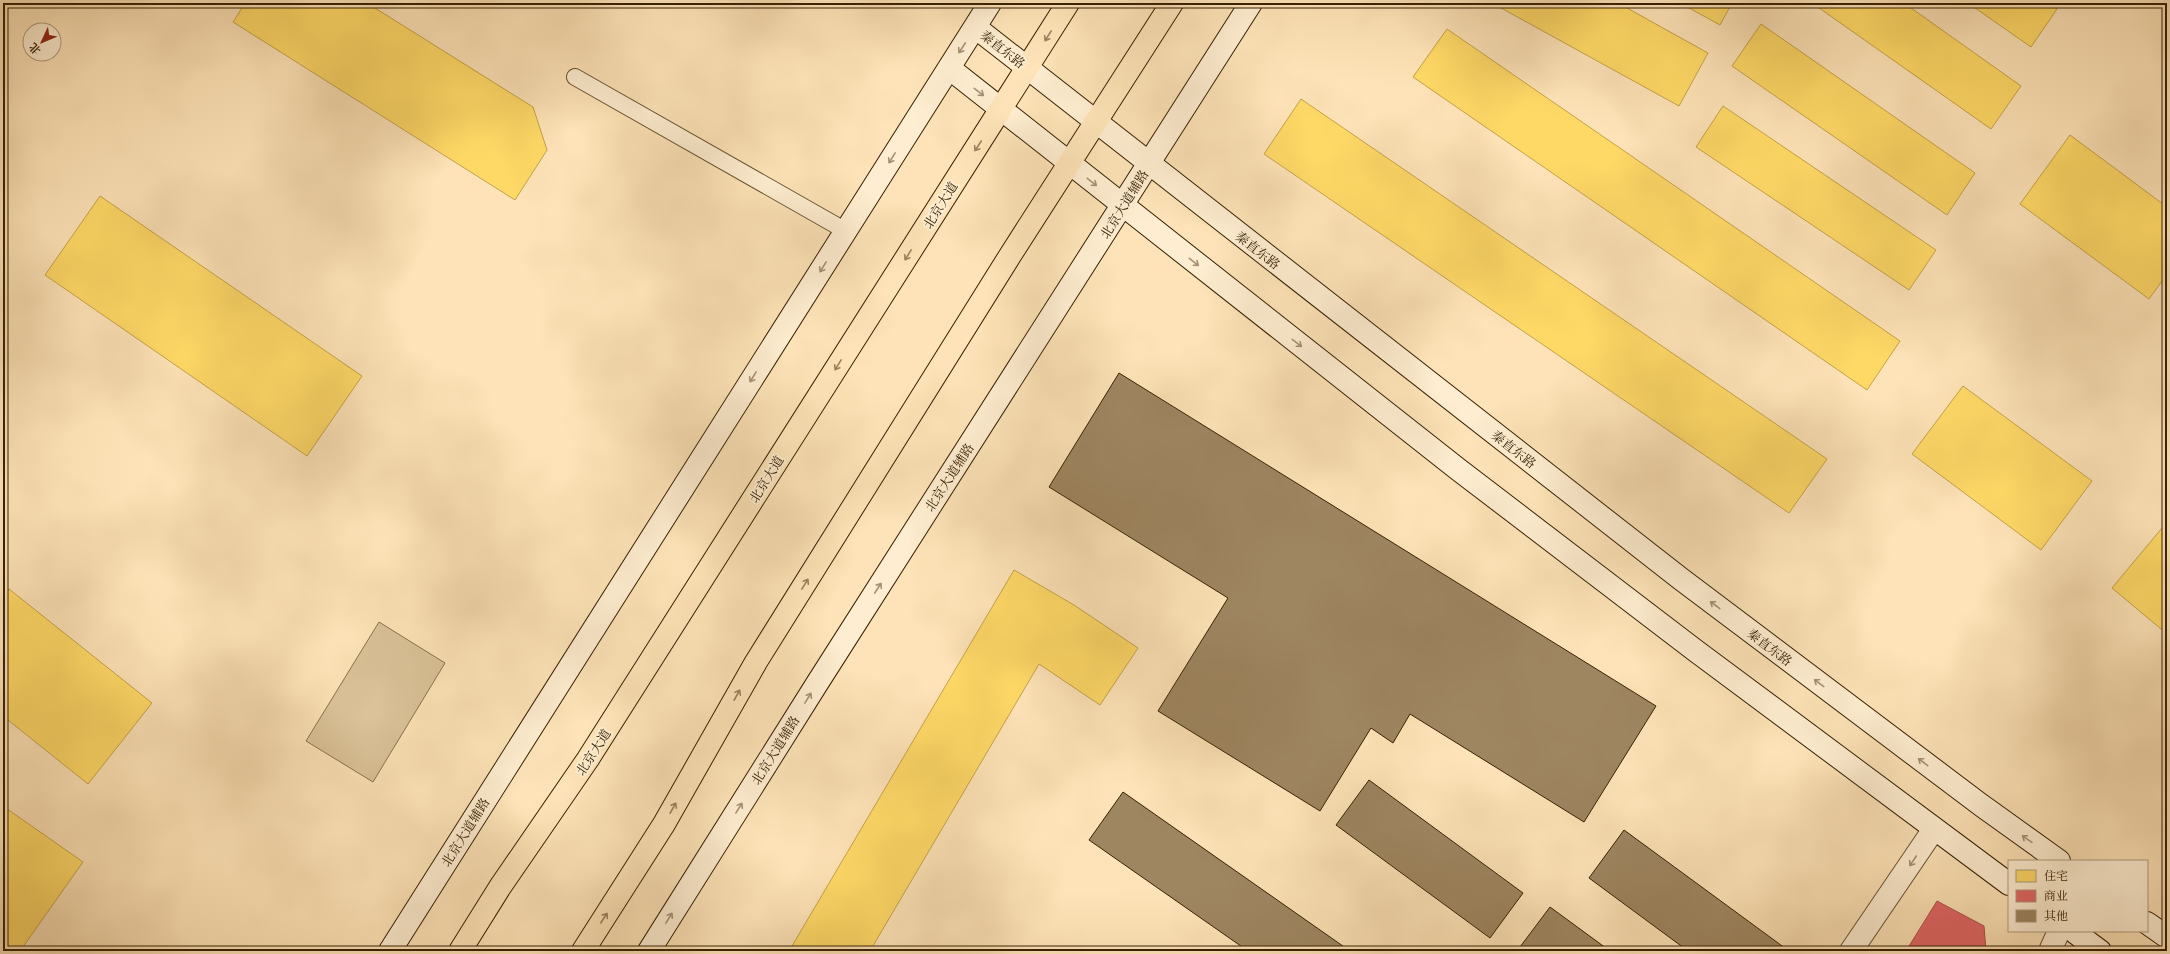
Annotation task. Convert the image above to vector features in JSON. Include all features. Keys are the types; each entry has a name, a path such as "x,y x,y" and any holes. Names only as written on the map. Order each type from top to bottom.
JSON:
{"main road":[{"name":"北京大道","path":"460,951 500,887 588,759 1068,3"},
{"path":"583,951 664,824 756,662 1172,3"}],"street":[{"name":"北京大道辅路","path":"390,951 990,3"},
{"name":"北京大道辅路","path":"649,951 818,682 1251,3"},
{"name":"秦直东路","path":"975,27 1681,579 1981,806 2058,860"},
{"path":"949,68 1122,206 1459,470 2008,883"},
{"path":"1852,951 1934,829"},
{"path":"2148,924 2167,937"},
{"path":"2050,951 2059,932"},
{"path":"2074,932 2100,951"}],"lane":[{"path":"575,77 846,231"}],"shaded area":[{"path":"379,622 445,663 373,782 306,741"}],"building: 住宅":[{"path":"245,3 367,3 533,107 547,150 515,200 233,22"},
{"path":"1492,3 1618,3 1708,53 1679,106"},
{"path":"1680,3 1732,3 1720,25"},
{"path":"1812,3 1904,3 2021,86 1991,129"},
{"path":"1968,3 2048,3 2057,9 2031,47"},
{"path":"1761,24 1975,173 1947,215 1732,66"},
{"path":"1447,29 1900,341 1867,390 1413,77"},
{"path":"1301,99 1827,459 1789,513 1264,154"},
{"path":"1723,106 1936,250 1909,290 1696,147"},
{"path":"2070,135 2167,207 2167,274 2149,299 2020,204"},
{"path":"100,196 362,376 307,456 45,275"},
{"path":"1963,386 2092,481 2041,550 1912,454"},
{"path":"2167,522 2167,634 2112,588"},
{"path":"1014,570 1074,605 1138,648 1100,705 1039,664 870,951 789,951"},
{"path":"9,589 152,703 88,784 3,716 3,596"},
{"path":"3,806 83,862 20,951 3,951"}],"building: 商业":[{"path":"1937,901 1984,926 1986,951 1906,951"}],"building: 其他":[{"path":"1119,373 1656,706 1584,822 1410,714 1393,743 1371,728 1320,811 1158,711 1228,598 1049,487"},
{"path":"1369,780 1523,893 1490,938 1336,825"},
{"path":"1123,792 1350,951 1248,951 1089,840"},
{"path":"1624,830 1789,951 1688,951 1589,878"},
{"path":"1550,907 1610,951 1517,951"}]}
